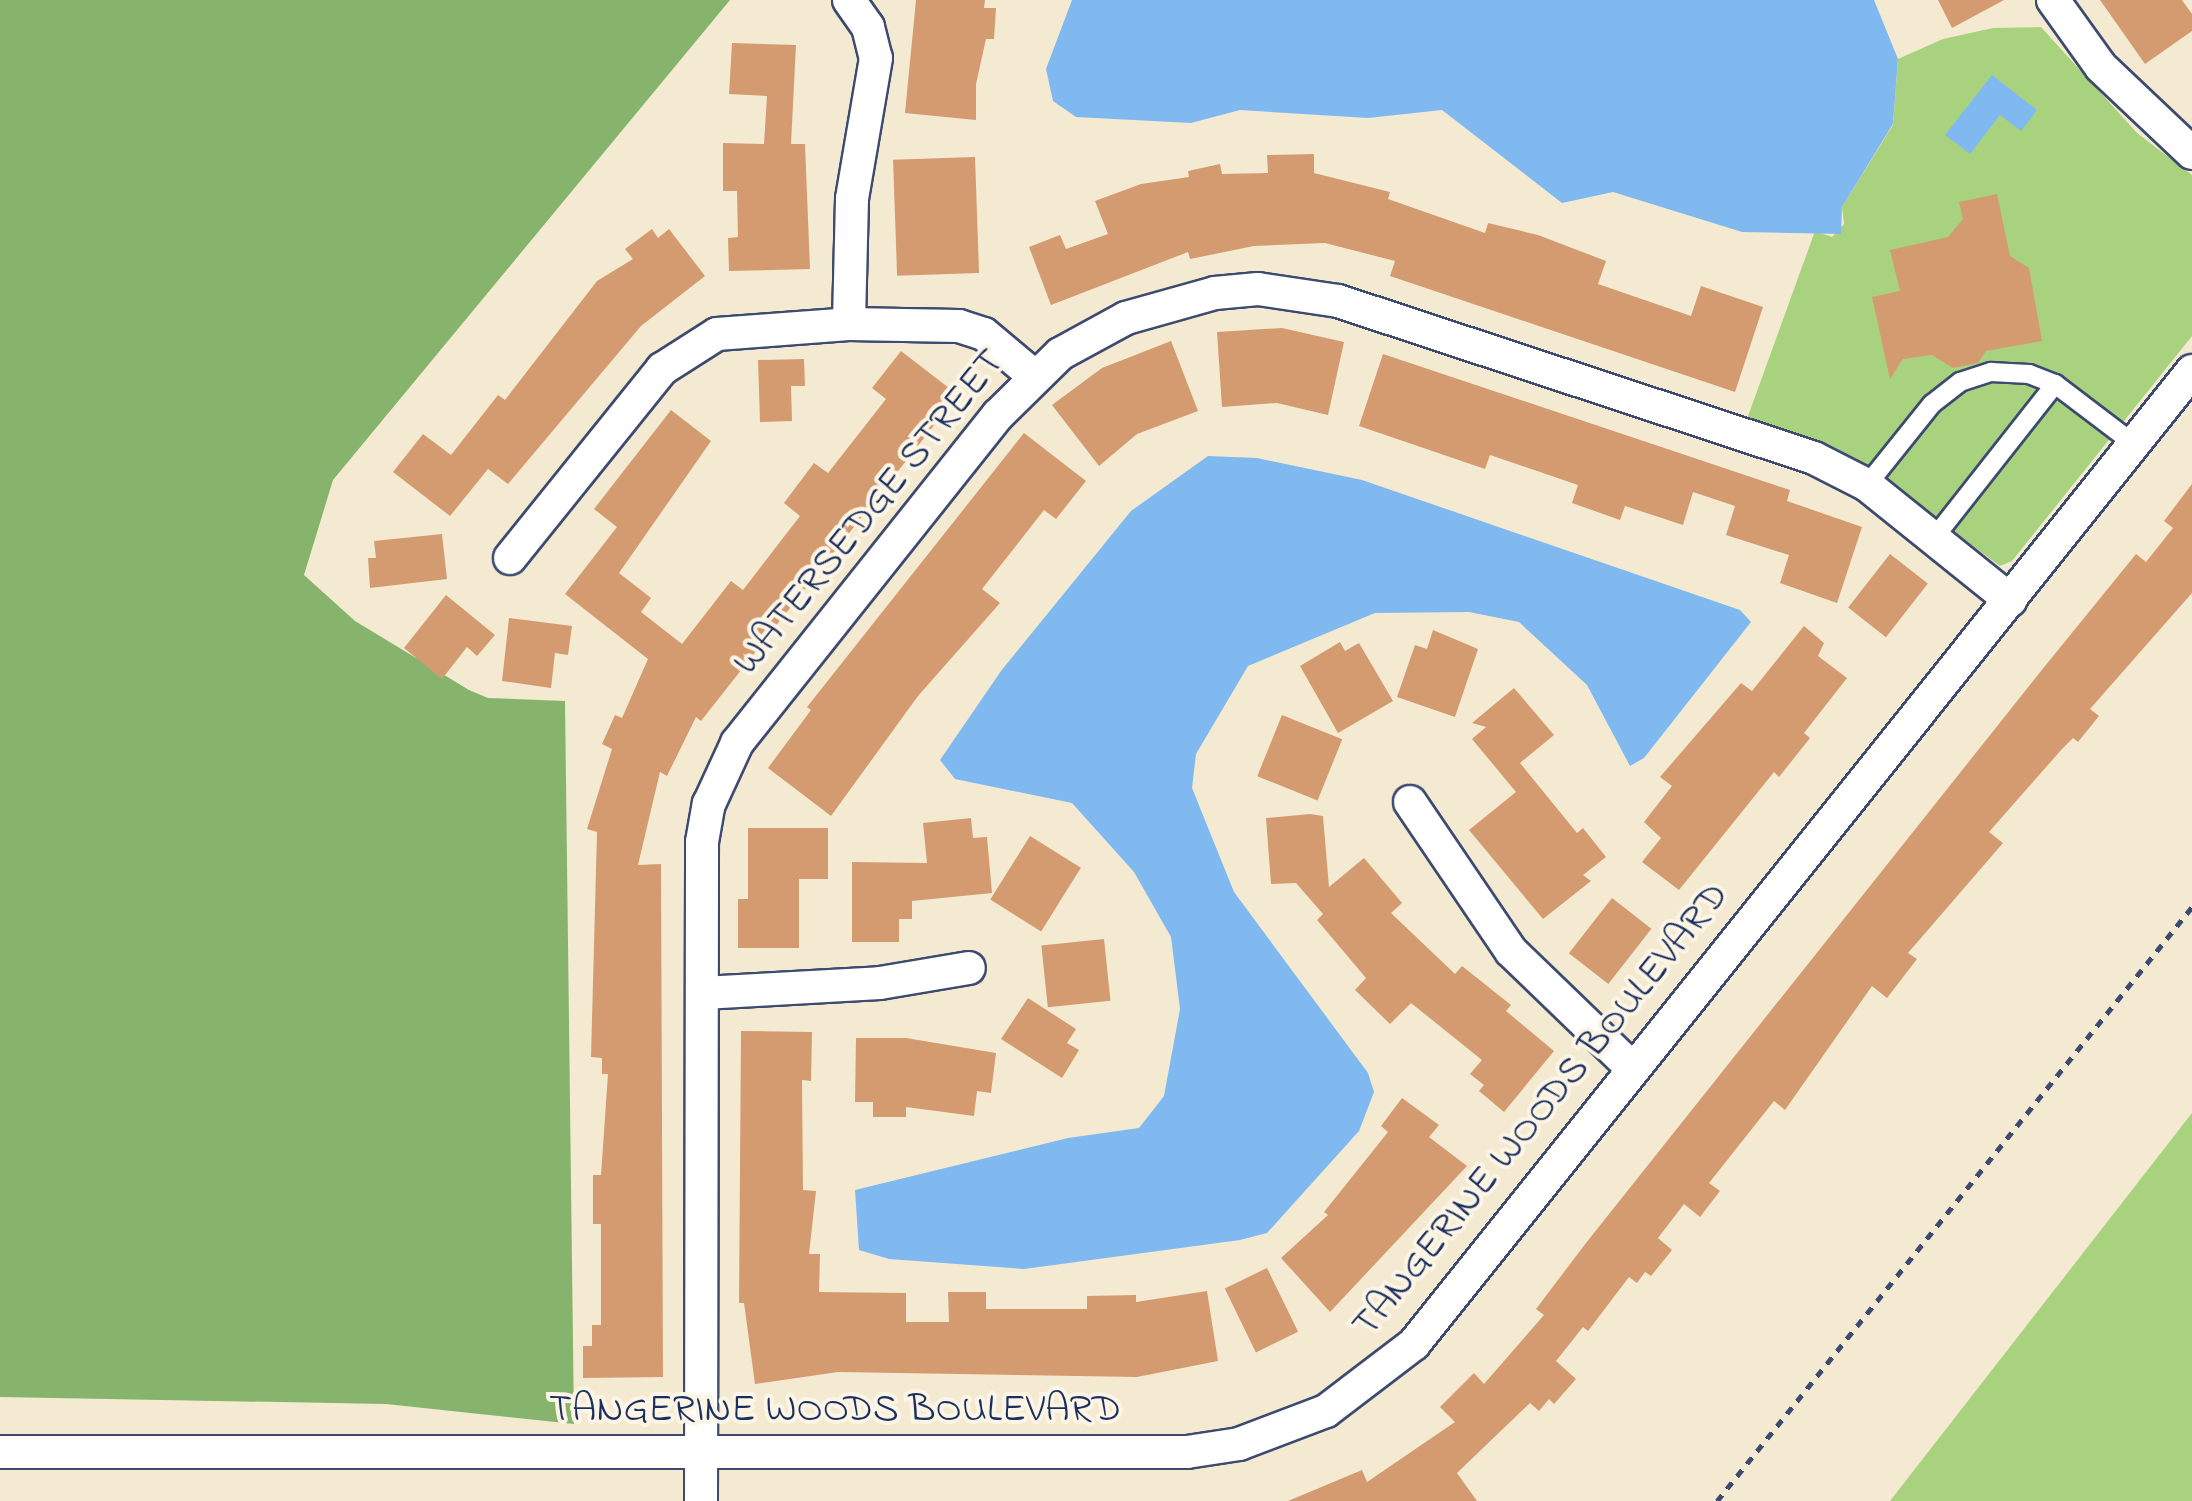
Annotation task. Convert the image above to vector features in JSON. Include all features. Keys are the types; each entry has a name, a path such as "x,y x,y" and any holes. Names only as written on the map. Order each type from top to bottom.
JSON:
{"street":[{"path":"848,0 868,27 876,58 852,199 849,324"},
{"path":"2053,0 2101,67 2192,152"},
{"name":"WATERSEDGE STREET","path":"701,1501 702,842 717,782 737,743 1034,376 1090,335 1167,304 1229,292 1298,293 1381,314 1814,458 1867,485 2010,600"},
{"path":"510,558 662,369 691,346 740,330 849,324 958,326 984,334 1034,376"},
{"name":"TANGERINE WOODS BOULEVARD","path":"0,1452 1187,1452 1290,1428 1360,1390 1414,1344 2192,370"},
{"path":"1410,802 1511,951 1633,1070"},
{"path":"703,993 880,984 969,968"}],"lane":[{"path":"1867,485 1924,412 1960,382 2008,370 2056,384 2134,444"},
{"path":"1934,538 2056,384"}],"path":[{"path":"1717,1501 2192,907"}],"green space":[{"path":"0,0 730,0 333,480 304,575 355,621 469,690 488,698 565,701 574,1424 386,1404 0,1397"},
{"path":"2041,27 2137,133 2192,175 2192,336 2012,561 2000,566 1855,459 1747,419 1815,231 1832,237 1844,224 1842,207 1893,125 1898,59 1943,39 1993,28"},
{"path":"2192,1113 2192,1501 1890,1501"}],"water":[{"path":"1072,0 1874,0 1898,59 1893,124 1842,207 1841,234 1742,232 1613,192 1562,203 1442,110 1368,118 1240,110 1191,123 1076,117 1053,101 1046,69"},
{"path":"1992,75 2037,110 2021,131 2000,115 1970,154 1945,135"},
{"path":"1208,456 1257,458 1362,480 1740,610 1751,622 1644,758 1630,766 1587,685 1519,622 1469,612 1375,613 1248,666 1196,754 1192,788 1234,892 1368,1073 1374,1092 1359,1131 1267,1233 1240,1240 1024,1269 889,1259 859,1250 855,1190 1068,1138 1139,1128 1164,1096 1180,1009 1171,937 1134,872 1072,803 955,779 940,760 1001,671 1131,511"}],"building":[{"path":"916,0 985,0 984,8 996,8 994,39 986,39 976,84 976,120 905,113"},
{"path":"1938,0 2004,0 1952,28"},
{"path":"2100,0 2182,0 2192,14 2192,31 2145,64"},
{"path":"732,43 796,45 791,144 805,144 810,269 729,271 728,238 738,237 737,191 723,191 723,143 764,144 767,96 729,94"},
{"path":"1314,154 1314,173 1390,192 1388,199 1485,233 1488,223 1538,235 1606,261 1598,284 1691,316 1701,286 1763,307 1735,392 1390,276 1395,261 1325,243 1254,246 1190,259 1188,252 1051,305 1029,247 1060,235 1066,249 1108,234 1095,201 1141,184 1189,177 1188,171 1220,164 1222,174 1268,173 1267,155"},
{"path":"975,157 979,273 897,276 893,160"},
{"path":"1997,194 2010,256 2029,268 2042,341 1986,351 1978,363 1953,368 1932,355 1903,359 1890,379 1872,297 1900,291 1890,250 1948,237 1963,219 1959,202"},
{"path":"652,229 658,238 669,229 705,276 641,326 508,484 488,469 450,516 393,472 423,434 451,455 498,395 505,400 597,281 633,259 625,249"},
{"path":"1282,328 1344,342 1328,415 1277,403 1222,407 1217,332"},
{"path":"1171,341 1198,411 1137,434 1099,466 1052,405 1102,368"},
{"path":"901,351 958,395 701,721 696,717 667,776 660,772 638,865 661,864 663,1377 583,1378 583,1346 592,1346 592,1325 601,1325 601,1224 593,1224 593,1175 601,1175 608,1074 602,1074 602,1058 591,1057 597,832 587,829 612,749 602,744 615,715 622,718 648,659 565,594 617,527 594,509 671,410 711,441 619,573 651,598 641,612 682,644 731,581 743,590 800,516 784,503 814,463 828,473 886,399 872,388"},
{"path":"1383,354 1790,490 1787,501 1862,527 1837,603 1780,583 1789,555 1726,535 1735,506 1693,492 1683,525 1625,506 1620,520 1572,503 1578,485 1490,455 1485,469 1359,426"},
{"path":"804,359 805,386 791,386 792,421 760,422 758,360"},
{"path":"1024,433 1086,481 1056,519 1044,510 982,589 1000,603 918,696 831,816 768,768 811,710 807,707"},
{"path":"2192,484 2192,593 2090,709 2099,716 2078,742 2073,738 2062,749 1989,832 2003,843 1908,953 1917,959 1887,998 1872,986 1785,1110 1774,1101 1709,1183 1720,1191 1700,1217 1684,1204 1658,1238 1672,1250 1651,1276 1645,1272 1637,1283 1629,1277 1588,1331 1583,1327 1556,1361 1576,1379 1554,1404 1549,1399 1539,1411 1530,1403 1457,1473 1477,1501 1288,1501 1362,1470 1367,1482 1455,1422 1440,1407 1474,1373 1484,1384 1544,1315 1536,1309 1586,1243 2041,671 2136,554 2146,562 2173,528 2164,521"},
{"path":"442,534 447,579 370,588 368,558 376,558 374,541"},
{"path":"1890,554 1928,584 1886,637 1848,608"},
{"path":"446,595 495,635 477,656 467,647 442,679 404,648"},
{"path":"509,618 572,626 568,655 555,653 551,688 502,681"},
{"path":"1804,626 1824,643 1818,656 1847,678 1804,733 1810,738 1779,777 1774,772 1679,890 1642,862 1661,838 1644,822 1672,786 1660,777 1741,683 1752,691"},
{"path":"1433,630 1478,649 1455,717 1397,697 1415,645 1427,649"},
{"path":"1340,642 1345,651 1359,643 1393,701 1338,733 1300,666"},
{"path":"1514,688 1554,735 1520,763 1577,833 1583,828 1606,857 1583,875 1591,881 1543,919 1469,830 1516,792 1472,739 1486,727 1472,723"},
{"path":"1282,715 1342,739 1318,801 1257,776"},
{"path":"1323,816 1329,887 1364,858 1402,903 1391,913 1455,974 1462,966 1511,1005 1506,1011 1554,1051 1504,1112 1479,1091 1484,1085 1470,1074 1482,1060 1411,1003 1390,1024 1355,990 1366,978 1317,920 1323,914 1296,883 1271,884 1266,818"},
{"path":"971,818 973,838 987,837 992,893 912,901 912,919 899,919 899,942 852,942 852,862 927,863 923,823"},
{"path":"748,828 828,828 828,879 799,879 799,948 738,948 738,899 748,899"},
{"path":"1030,836 1081,868 1041,931 990,900"},
{"path":"1612,898 1651,929 1608,984 1569,953"},
{"path":"1104,939 1110,1001 1048,1007 1041,946"},
{"path":"1028,998 1076,1029 1067,1043 1079,1050 1062,1078 1001,1039"},
{"path":"741,1031 812,1032 811,1081 802,1080 803,1190 816,1191 809,1254 820,1254 819,1292 906,1293 906,1322 949,1322 948,1292 986,1292 986,1309 1087,1309 1087,1296 1136,1295 1136,1302 1207,1291 1218,1361 1137,1377 838,1372 755,1384 744,1303 739,1303"},
{"path":"856,1038 906,1038 996,1053 991,1093 977,1091 974,1116 906,1107 906,1117 873,1117 873,1102 855,1102"},
{"path":"1402,1098 1439,1125 1429,1137 1467,1166 1330,1312 1281,1258 1328,1215 1324,1212 1388,1132 1381,1126"},
{"path":"1267,1268 1298,1332 1256,1352 1225,1289"}]}
